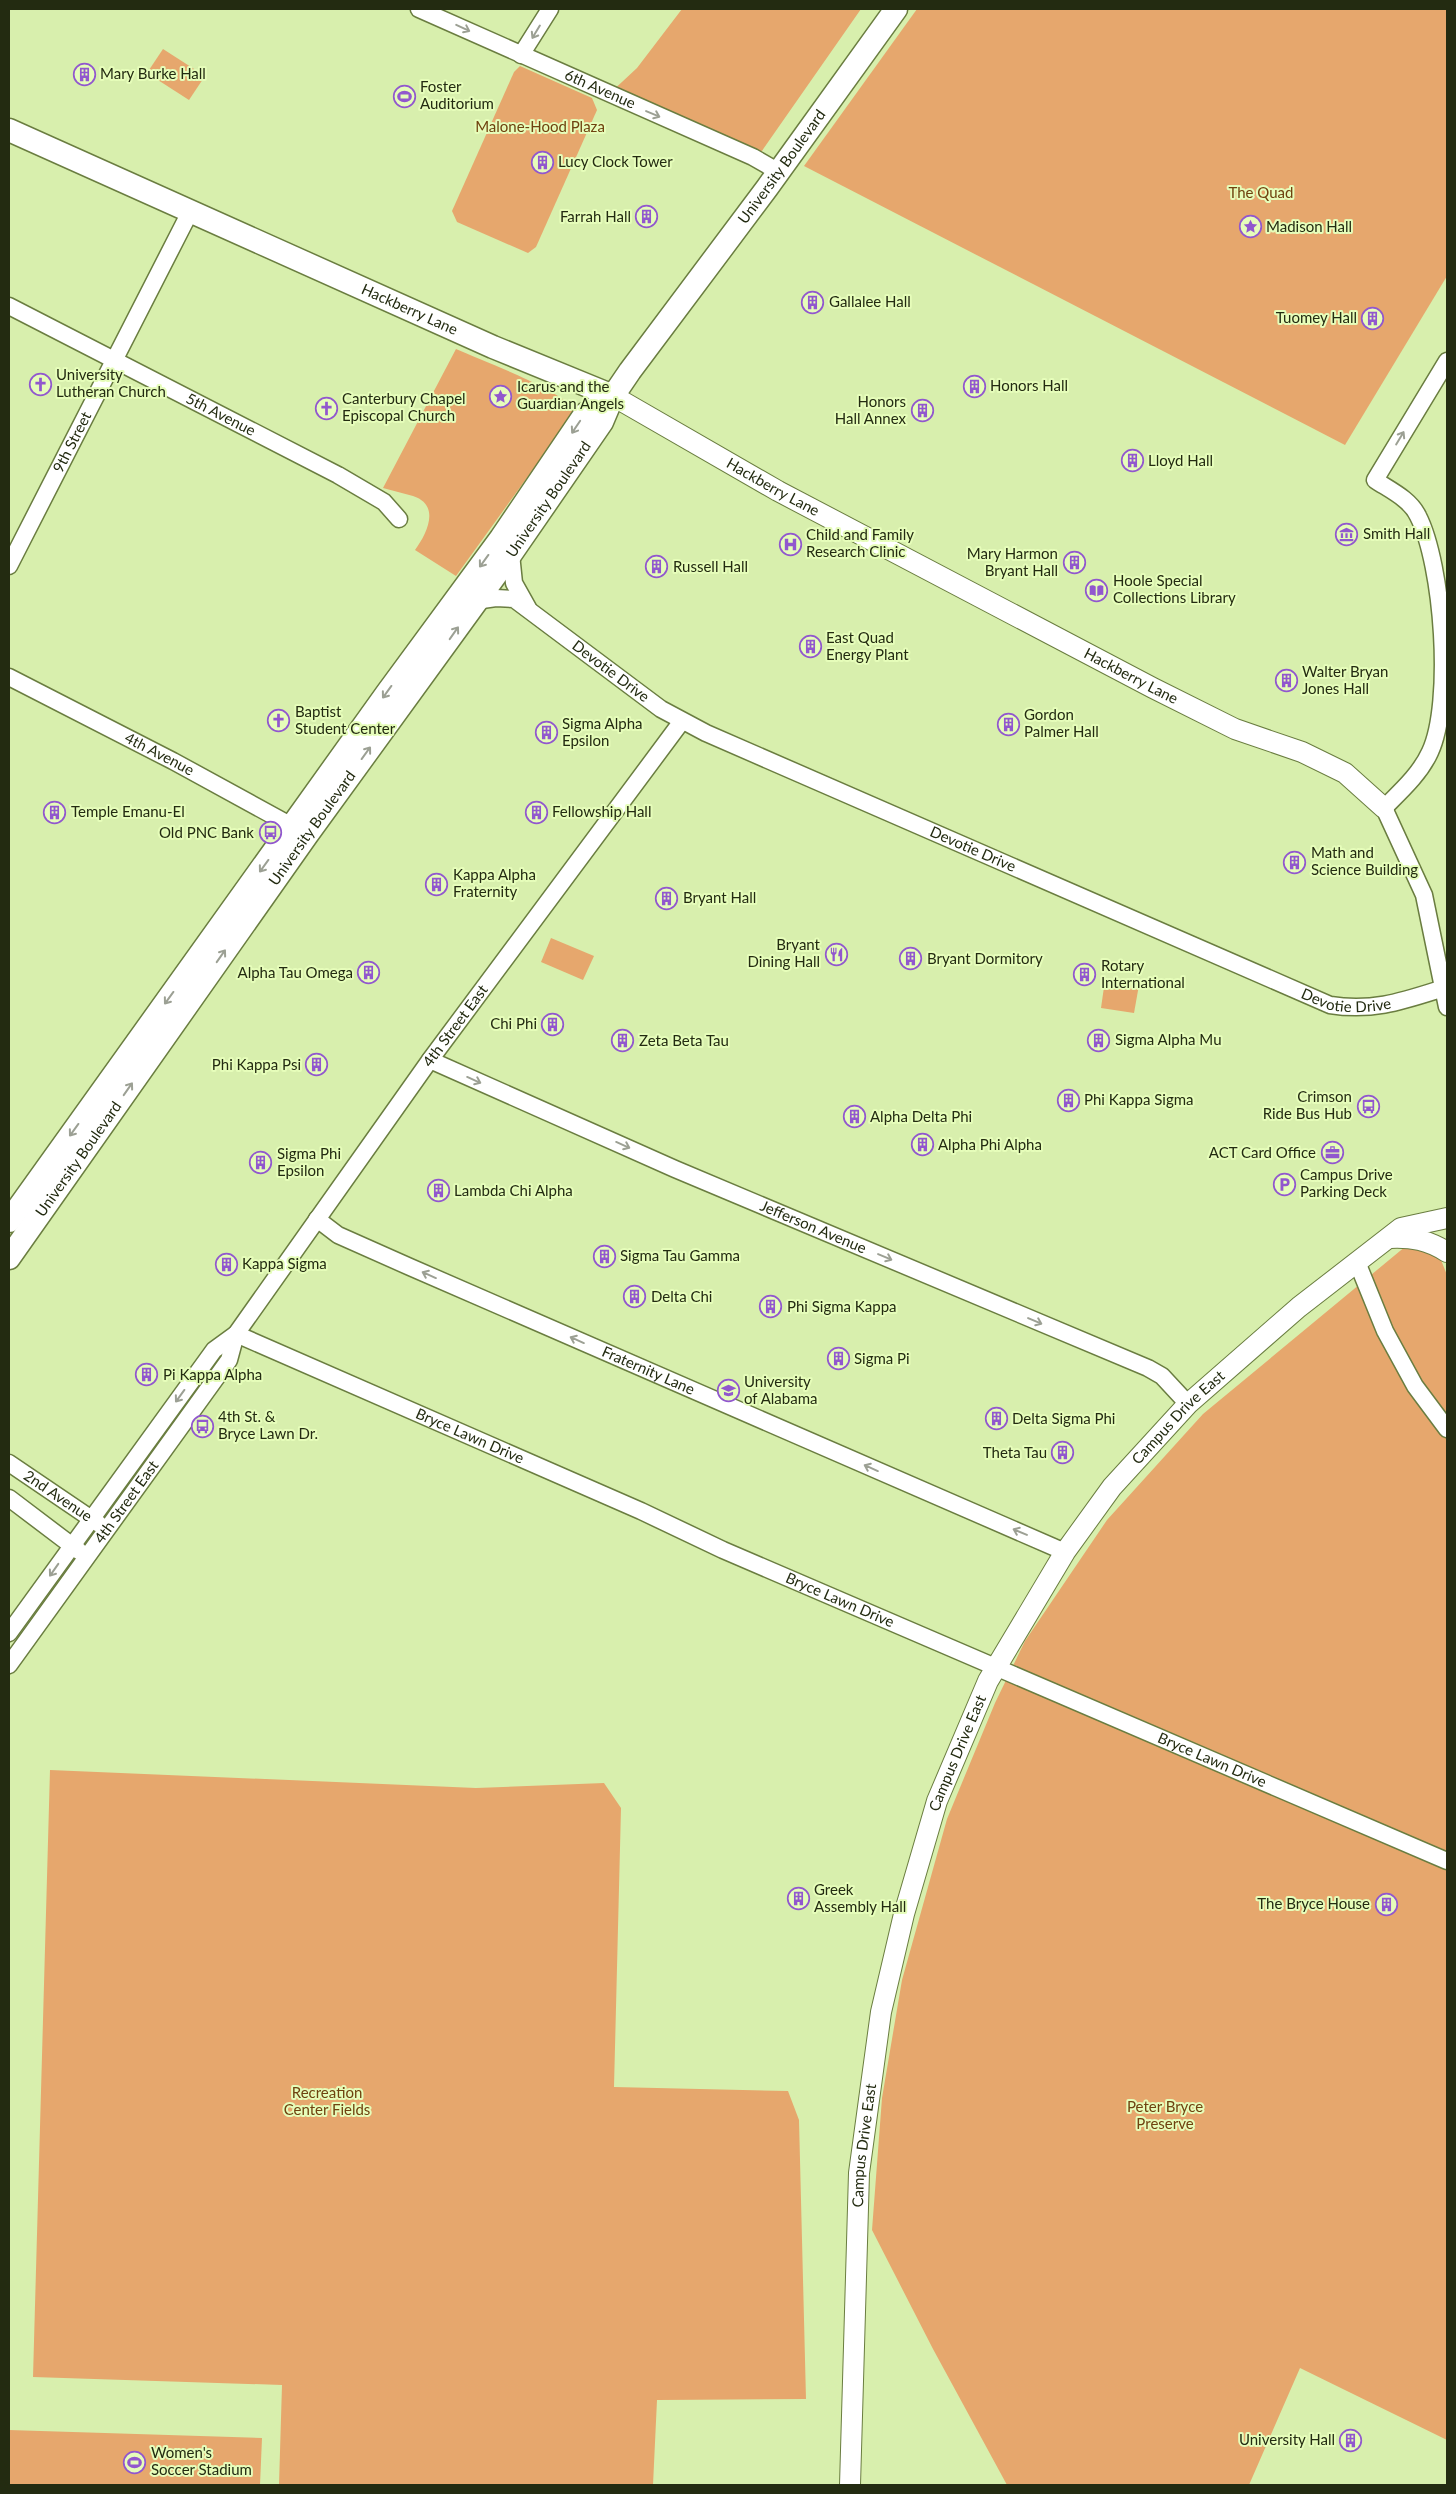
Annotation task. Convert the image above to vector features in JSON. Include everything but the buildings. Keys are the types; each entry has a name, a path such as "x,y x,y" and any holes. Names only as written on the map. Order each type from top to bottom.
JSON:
{"main road":[{"name":"University Boulevard","path":"9,1221 300,831 511,554 602,422 612,396 779,172 896,9"},
{"name":"Hackberry Lane","path":"9,130 493,347 612,396"},
{"name":"University Boulevard","path":"9,1258 300,831 387,693 501,538 585,414 612,396"}],"street":[{"name":"6th Avenue","path":"419,9 753,157 779,172"},
{"path":"521,55 550,9"},
{"name":"9th Street","path":"9,566 190,212"},
{"name":"5th Avenue","path":"9,306 338,475 384,502 400,519"},
{"path":"1384,808 1423,766 1431,750 1441,701 1443,669 1431,549 1418,515 1409,503 1375,480 1447,361"},
{"name":"Hackberry Lane","path":"612,396 778,491 1144,683 1235,729 1302,752 1345,773 1384,808 1424,894 1447,1007"},
{"name":"Devotie Drive","path":"511,554 514,583 530,610"},
{"name":"Devotie Drive","path":"475,601 496,598 514,600 661,709 682,721 1330,1005 1353,1009 1375,1008 1444,988"},
{"name":"4th Avenue","path":"9,677 173,761 300,831"},
{"name":"4th Street East","path":"9,1633 214,1350 236,1334 430,1060 682,721"},
{"name":"Jefferson Avenue","path":"430,1060 675,1168 1148,1368 1162,1376 1188,1404"},
{"name":"Campus Drive East","path":"850,2485 858,2173 881,2012 904,1914 937,1801 962,1738 995,1667 1065,1552 1112,1487 1188,1404 1299,1307 1401,1228 1447,1218"},
{"name":"Fraternity Lane","path":"317,1219 338,1235 1065,1552"},
{"path":"1388,1238 1414,1237 1435,1244 1447,1252"},
{"path":"1357,1262 1389,1339 1415,1386 1447,1429"},
{"name":"4th Street East","path":"9,1665 229,1360 236,1334"},
{"name":"Bryce Lawn Drive","path":"236,1334 995,1667 1447,1862"},
{"name":"2nd Avenue","path":"9,1462 107,1530"},
{"name":"2nd Avenue","path":"9,1498 87,1557"}],"green space":[{"path":"682,9 861,9 757,158 608,95 637,68"},
{"name":"The Quad","path":"917,9 1447,9 1447,276 1345,445 804,166"},
{"path":"163,49 205,76 189,100 147,73"},
{"name":"Malone-Hood Plaza","path":"520,66 592,98 597,110 536,247 528,253 457,222 452,211 514,72"},
{"path":"456,349 537,384 566,401 576,410 456,576 415,550 427,528 429,513 427,506 422,500 413,496 383,488"},
{"path":"551,938 594,956 583,980 541,962"},
{"path":"1105,980 1139,985 1134,1013 1101,1008"},
{"name":"Peter Bryce Preserve","path":"1406,1246 1439,1255 1447,1275 1447,2440 1300,2368 1249,2485 1007,2485 933,2349 872,2230 882,2098 902,1980 947,1819 995,1703 1025,1641 1107,1520 1203,1414"},
{"name":"Recreation Center Fields","path":"50,1770 476,1788 604,1783 621,1808 614,2087 788,2091 799,2120 806,2399 657,2400 653,2485 279,2485 282,2385 33,2377"},
{"name":"Women's Soccer Stadium","path":"9,2430 262,2438 260,2485 9,2485"}],"place":[{"name":"Mary Burke Hall","path":"84,74"},
{"name":"Foster Auditorium","path":"404,96"},
{"name":"Lucy Clock Tower","path":"542,162"},
{"name":"Farrah Hall","path":"647,217"},
{"name":"Madison Hall","path":"1250,227"},
{"name":"Gallalee Hall","path":"813,302"},
{"name":"Tuomey Hall","path":"1373,318"},
{"name":"University Lutheran Church","path":"40,384"},
{"name":"Honors Hall","path":"974,386"},
{"name":"Icarus and the Guardian Angels","path":"501,396"},
{"name":"Canterbury Chapel Episcopal Church","path":"326,408"},
{"name":"Honors Hall Annex","path":"922,411"},
{"name":"Lloyd Hall","path":"1132,461"},
{"name":"Smith Hall","path":"1347,534"},
{"name":"Child and Family Research Clinic","path":"790,544"},
{"name":"Mary Harmon Bryant Hall","path":"1074,563"},
{"name":"Russell Hall","path":"657,567"},
{"name":"Hoole Special Collections Library","path":"1097,590"},
{"name":"East Quad Energy Plant","path":"810,647"},
{"name":"Walter Bryan Jones Hall","path":"1286,681"},
{"name":"Baptist Student Center","path":"279,721"},
{"name":"Gordon Palmer Hall","path":"1008,724"},
{"name":"Sigma Alpha Epsilon","path":"546,733"},
{"name":"Temple Emanu-El","path":"55,812"},
{"name":"Fellowship Hall","path":"536,812"},
{"name":"Old PNC Bank","path":"270,833"},
{"name":"Math and Science Building","path":"1295,862"},
{"name":"Kappa Alpha Fraternity","path":"437,884"},
{"name":"Bryant Hall","path":"667,898"},
{"name":"Bryant Dining Hall","path":"836,954"},
{"name":"Bryant Dormitory","path":"911,959"},
{"name":"Alpha Tau Omega","path":"369,973"},
{"name":"Rotary International","path":"1085,975"},
{"name":"Chi Phi","path":"553,1024"},
{"name":"Sigma Alpha Mu","path":"1099,1040"},
{"name":"Zeta Beta Tau","path":"623,1041"},
{"name":"Phi Kappa Psi","path":"317,1065"},
{"name":"Phi Kappa Sigma","path":"1068,1100"},
{"name":"Crimson Ride Bus Hub","path":"1368,1106"},
{"name":"Alpha Delta Phi","path":"854,1117"},
{"name":"Alpha Phi Alpha","path":"922,1145"},
{"name":"ACT Card Office","path":"1332,1153"},
{"name":"Sigma Phi Epsilon","path":"261,1163"},
{"name":"Campus Drive Parking Deck","path":"1284,1184"},
{"name":"Lambda Chi Alpha","path":"438,1191"},
{"name":"Sigma Tau Gamma","path":"604,1256"},
{"name":"Kappa Sigma","path":"226,1264"},
{"name":"Delta Chi","path":"635,1297"},
{"name":"Phi Sigma Kappa","path":"771,1307"},
{"name":"Sigma Pi","path":"838,1359"},
{"name":"Pi Kappa Alpha","path":"147,1375"},
{"name":"University of Alabama","path":"728,1391"},
{"name":"Delta Sigma Phi","path":"996,1419"},
{"name":"4th St. & Bryce Lawn Dr.","path":"202,1426"},
{"name":"Theta Tau","path":"1063,1453"},
{"name":"Greek Assembly Hall","path":"798,1899"},
{"name":"The Bryce House","path":"1386,1904"},
{"name":"University Hall","path":"1351,2440"},
{"name":"Women's Soccer Stadium","path":"135,2462"}]}
